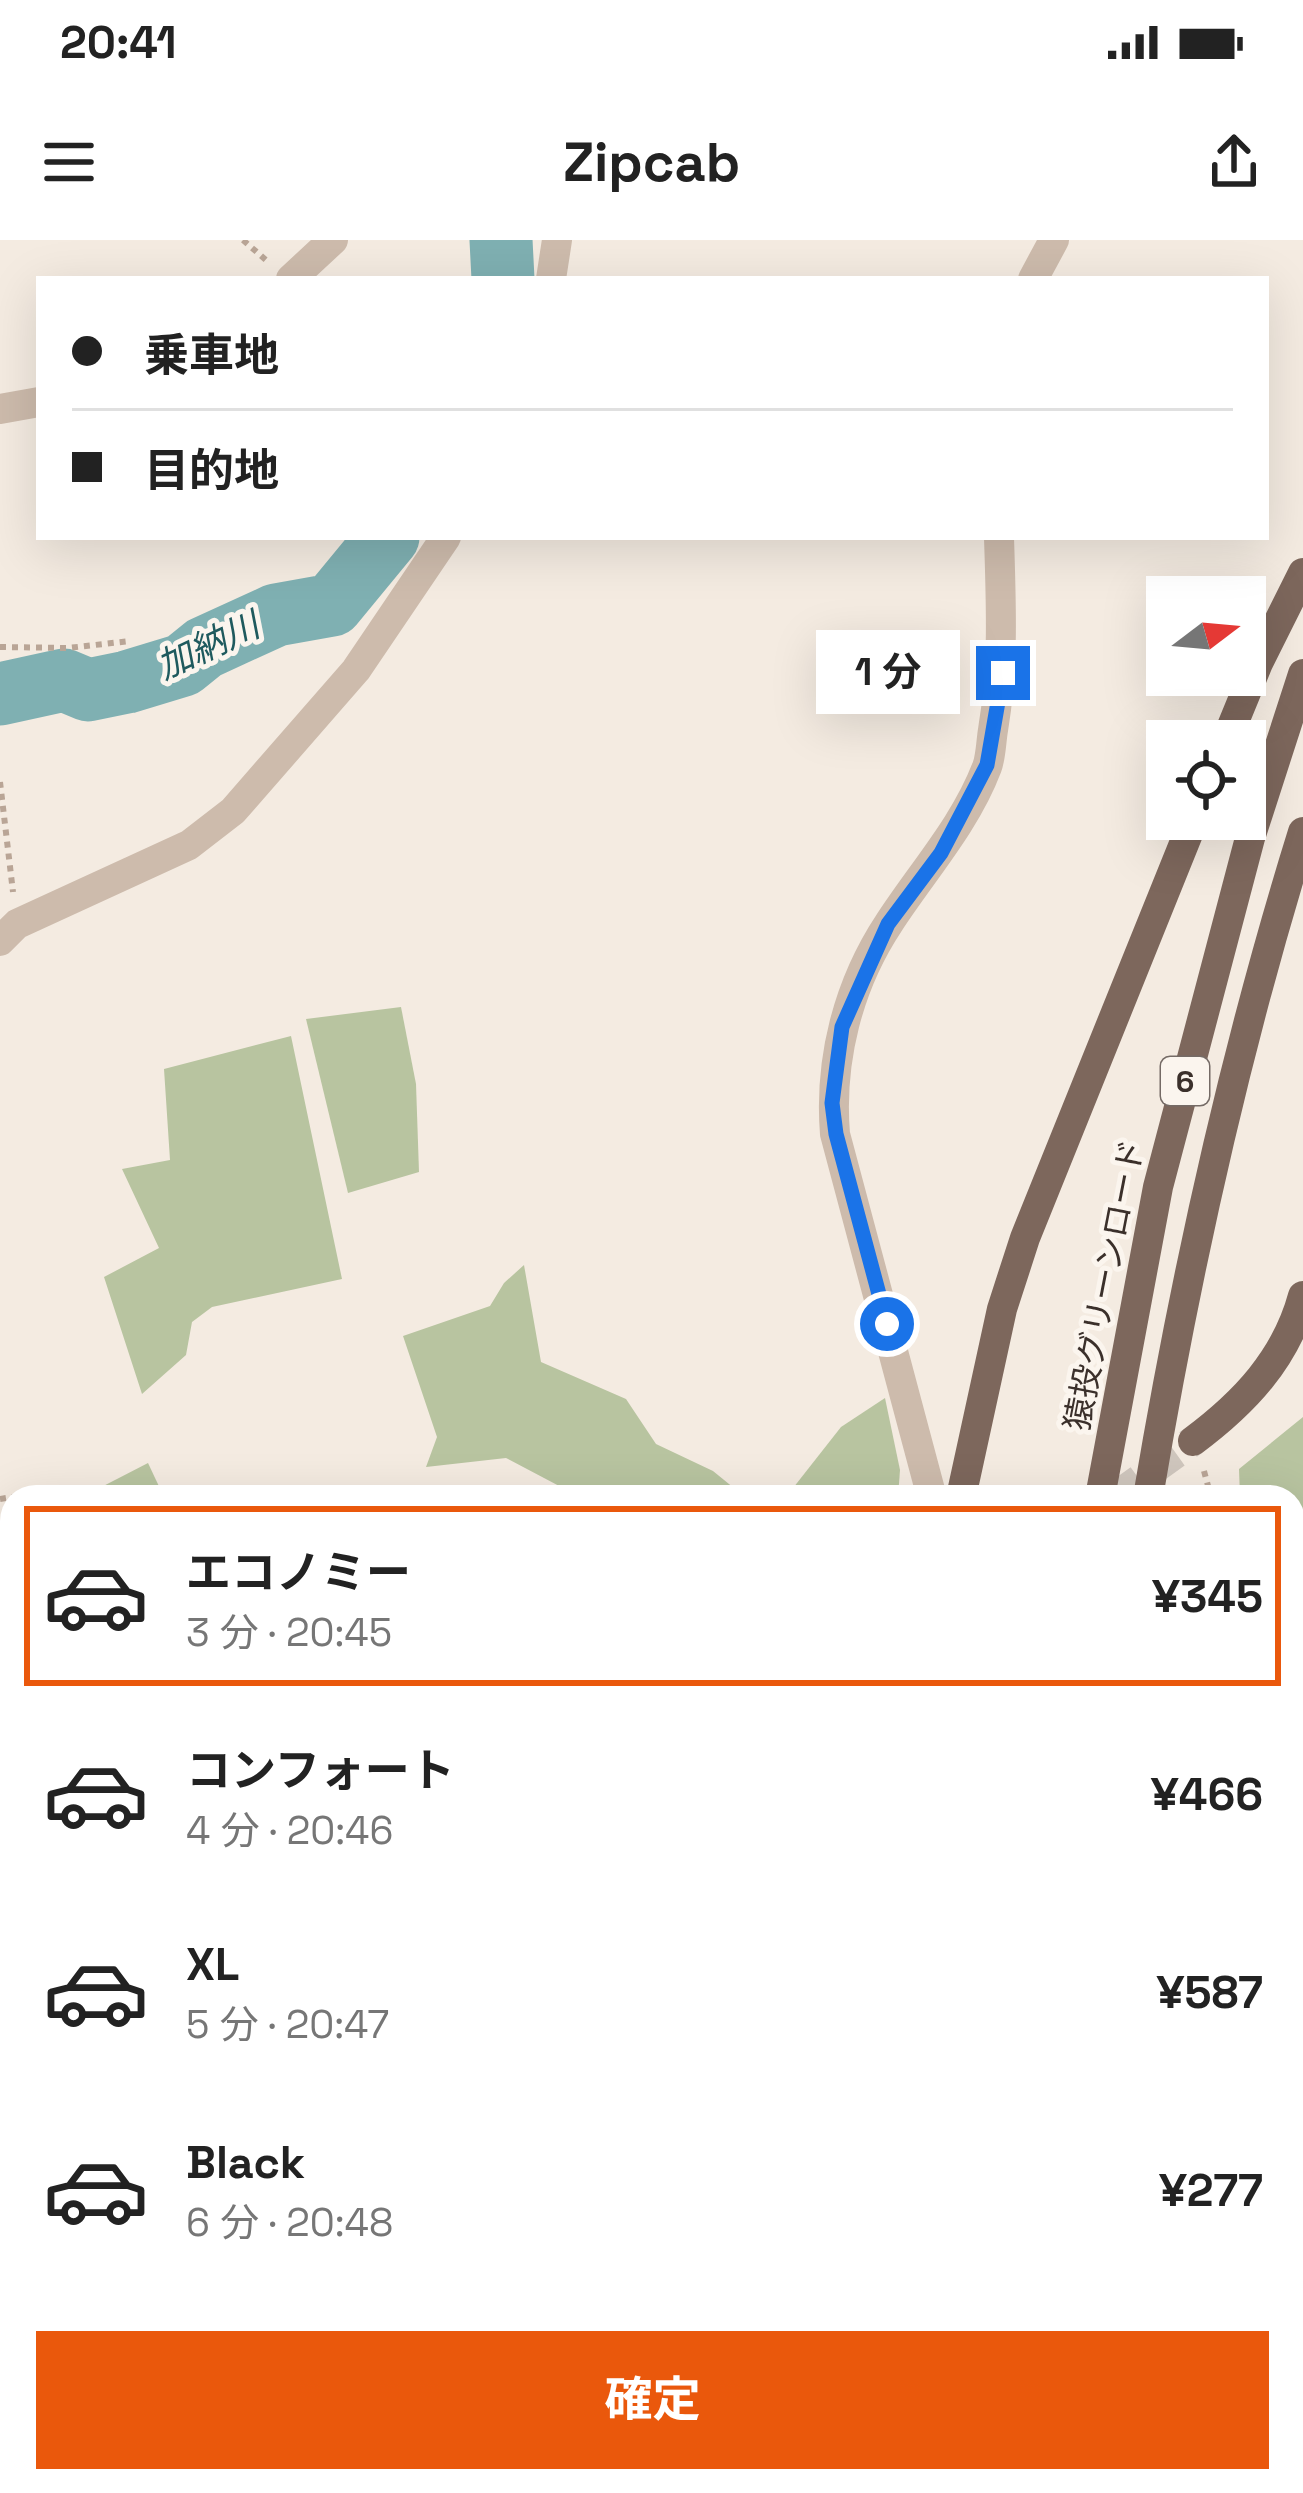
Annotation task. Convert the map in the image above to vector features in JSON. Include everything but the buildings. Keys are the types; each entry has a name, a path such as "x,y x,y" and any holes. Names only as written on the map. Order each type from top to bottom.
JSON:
{"main road":[{"path":"1235,720 1303,573"},
{"name":"猿投グリーンロード","path":"1102,1485 1158,1187 1244,860 1303,674"},
{"name":"6","path":"1150,1485 1204,1194 1303,832"},
{"path":"964,1485 1001,1309 1025,1238 1186,840"},
{"path":"1198,1453 1261,1380 1284,1345 1303,1296"}],"street":[{"path":"294,276 333,240"},
{"path":"551,276 556,240"},
{"path":"1035,276 1054,240"},
{"path":"0,409 36,403"},
{"path":"9,933 189,845 233,811 356,670 444,540"},
{"path":"929,1485 836,1134 832,1103 842,1027 863,973 888,924 941,853 987,765 1003,673 999,540"}],"path":[{"path":"0,647 130,641"},
{"path":"0,782 9,933"},
{"path":"1198,1453 1207,1485"}],"green space":[{"path":"401,1007 416,1084 419,1172 348,1193 306,1019"},
{"path":"291,1036 342,1279 212,1307 192,1322 186,1355 142,1394 104,1277 159,1248 122,1169 170,1160 164,1069"},
{"path":"524,1265 541,1362 626,1399 656,1444 713,1471 730,1485 557,1485 506,1458 426,1467 437,1437 403,1336 490,1306 504,1283"},
{"path":"885,1398 899,1485 795,1485 841,1427"},
{"path":"1303,1417 1303,1485 1240,1485 1239,1469"},
{"path":"148,1463 158,1485 105,1485"}],"waterway":[{"name":"加納川","path":"501,240 503,276"},
{"name":"加納川","path":"0,694 64,680 88,690 183,665 204,648 276,615 332,605 386,540"}],"tunnel":[{"path":"1132,1485 1193,1441"}],"route":[{"path":"887,1324 836,1134 832,1103 842,1027 888,924 941,853 987,765 1003,673"}]}
